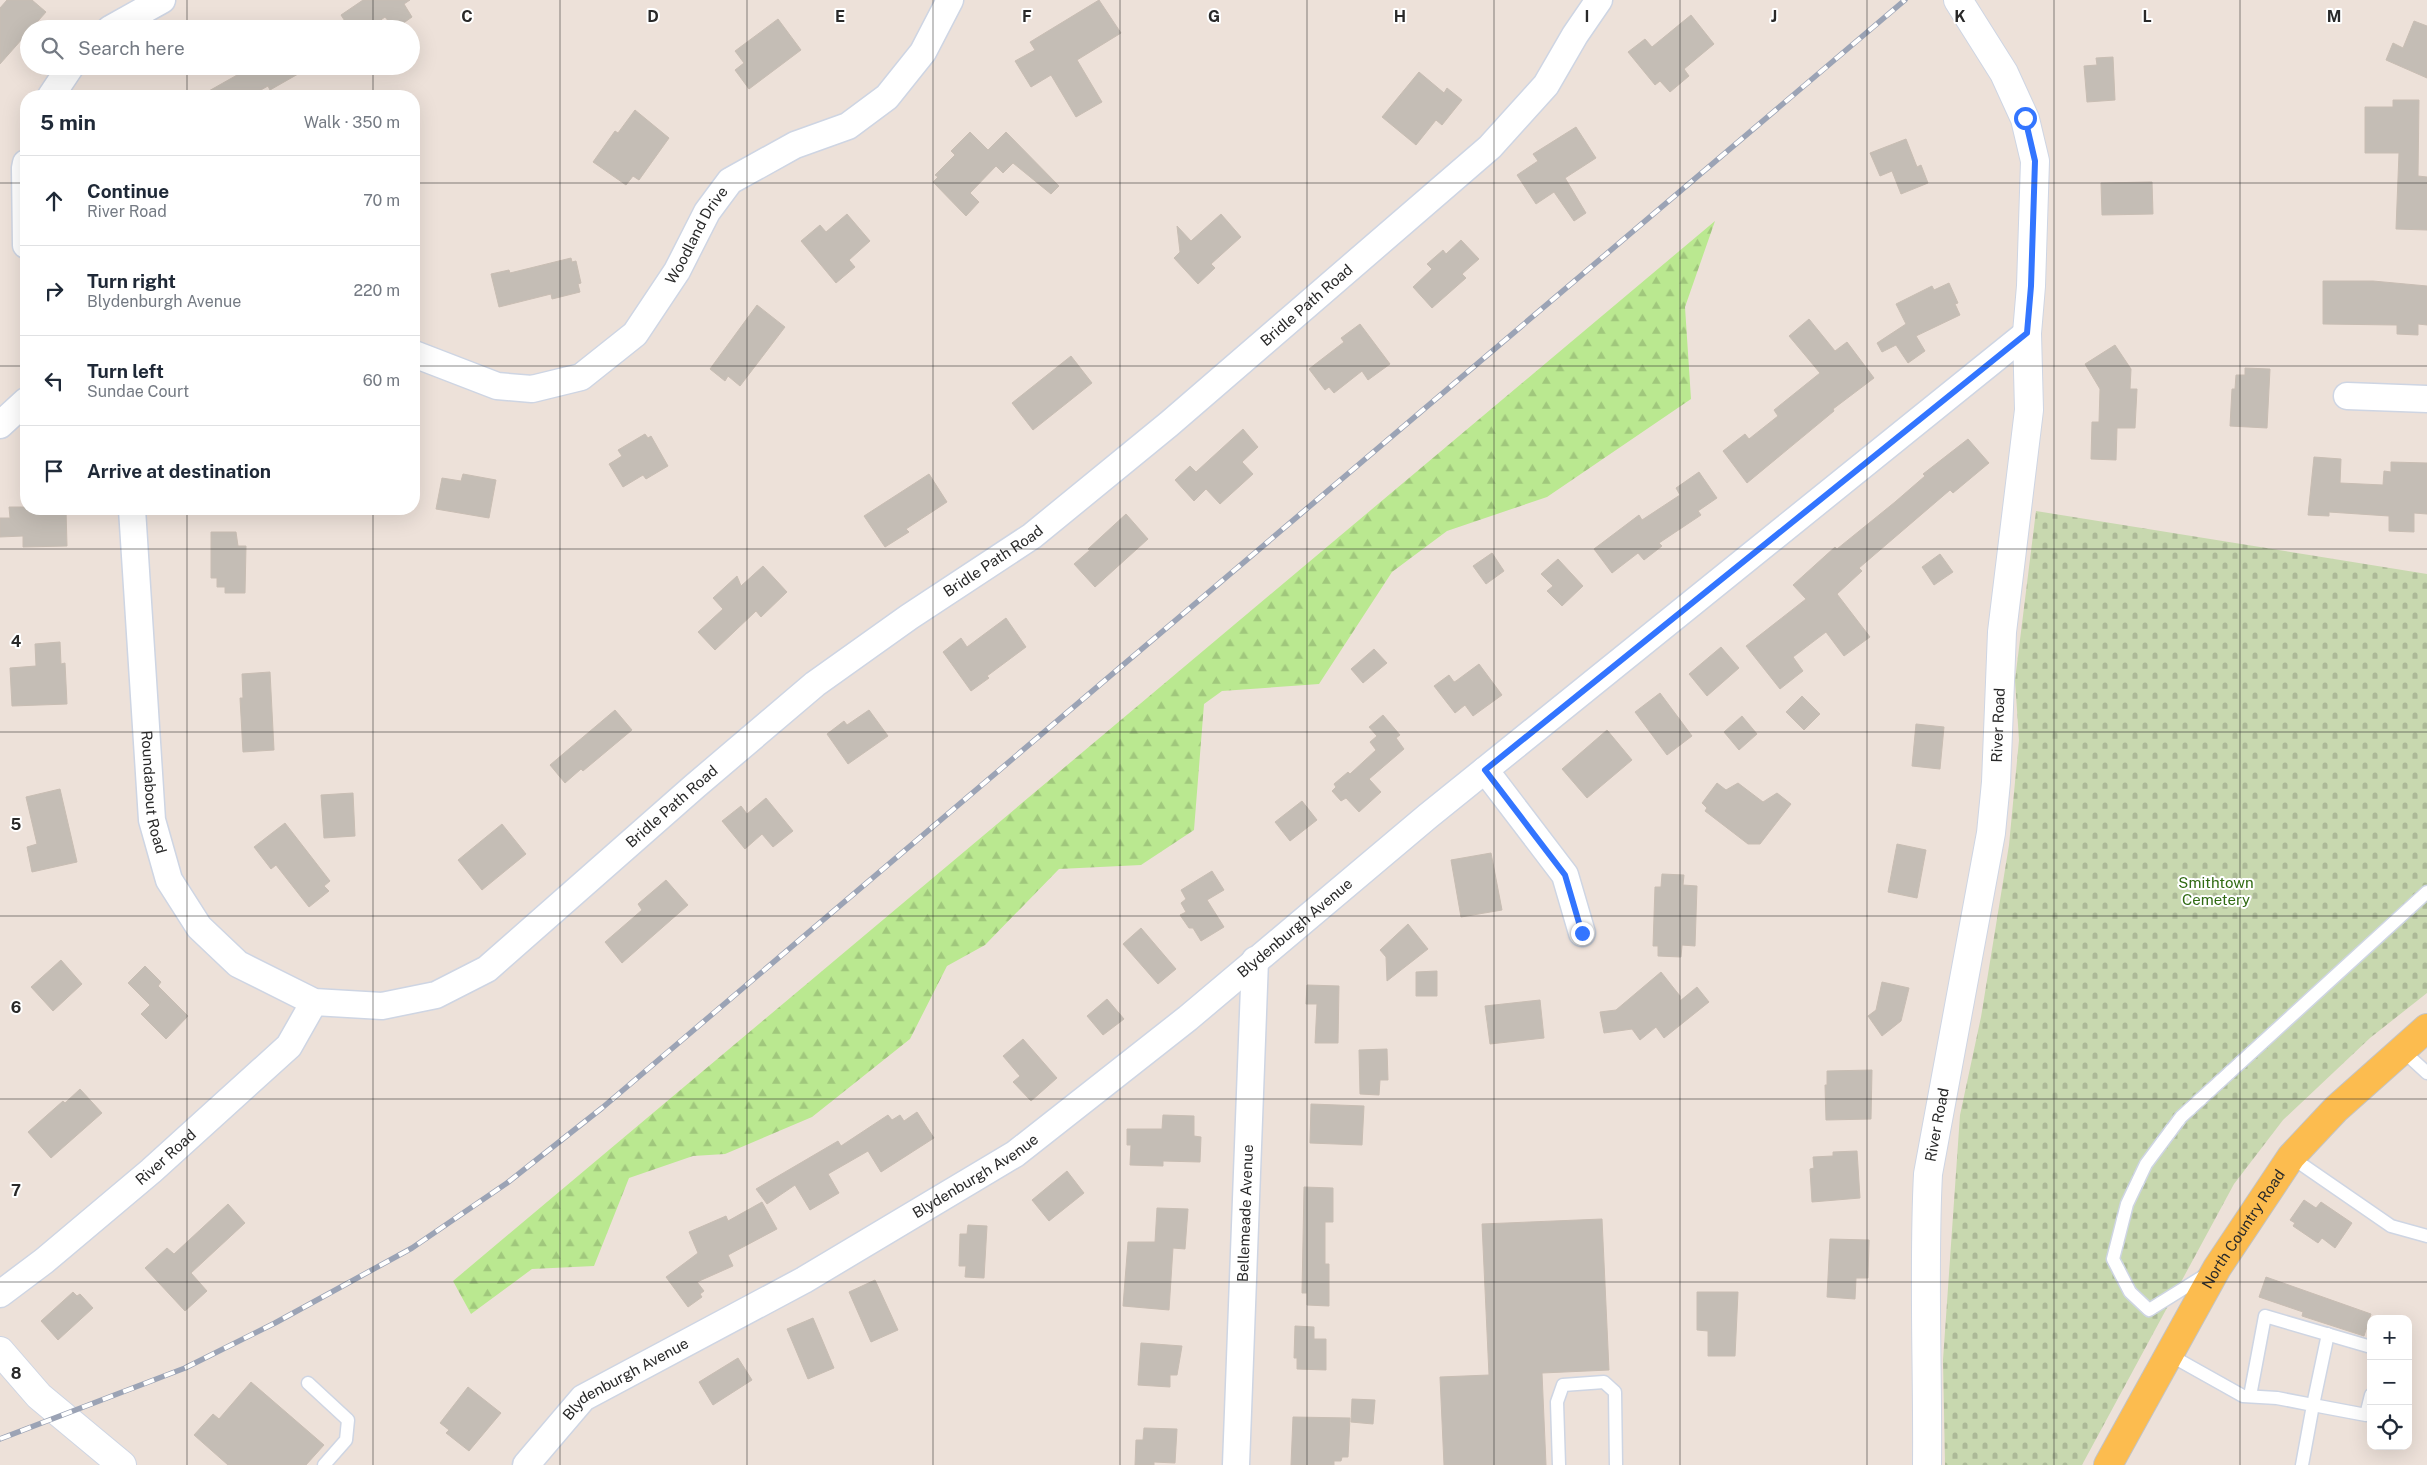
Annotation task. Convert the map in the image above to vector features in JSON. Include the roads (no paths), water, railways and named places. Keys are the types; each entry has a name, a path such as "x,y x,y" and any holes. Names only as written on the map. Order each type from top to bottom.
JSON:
{"main road":[{"name":"North Country Road","path":"2108,1465 2217,1268 2291,1157 2336,1109 2427,1028"}],"street":[{"path":"126,20 162,0"},
{"name":"Woodland Drive","path":"420,356 497,386 532,390 581,377 635,334 676,271 707,212 730,181 795,146 848,126 887,97 923,52 950,0"},
{"name":"Bridle Path Road","path":"314,1002 382,1006 436,995 487,969 694,786 815,684 909,617 1032,536 1170,424 1490,147 1546,86 1575,35 1599,0"},
{"name":"River Road","path":"1927,1465 1925,1230 1928,1174 1991,833 1996,782 2002,632 2029,410 2027,333 2031,286 2035,161 2025,118 2004,73 1958,0"},
{"path":"55,90 65,75"},
{"name":"Blydenburgh Avenue","path":"526,1465 583,1398 804,1280 1015,1154 1188,1018 1255,960 1485,770 2027,333"},
{"path":"2347,396 2427,399"},
{"path":"0,425 20,407"},
{"name":"Roundabout Road","path":"132,515 152,820 168,880 199,927 238,964 314,1002"},
{"path":"1485,770 1565,875 1582,933"},
{"name":"Bellemeade Avenue","path":"1236,1465 1255,960"},
{"name":"River Road","path":"0,1294 44,1261 151,1171 289,1046 314,1002"},
{"path":"0,1351 39,1396 122,1465"}],"lane":[{"path":"2217,1268 2149,1310 2130,1292 2113,1259 2127,1204 2146,1164 2181,1118 2427,892"},
{"path":"2402,1050 2427,1073"},
{"path":"2291,1157 2391,1226 2427,1236"},
{"path":"2250,1396 2265,1316 2367,1346"},
{"path":"2302,1465 2328,1334"},
{"path":"2168,1354 2243,1396 2313,1405 2366,1415 2368,1405"},
{"path":"1559,1465 1557,1402 1563,1385 1604,1382 1615,1392 1616,1465"},
{"path":"308,1383 348,1420 346,1440 324,1465"}],"railway":[{"path":"0,1439 185,1368 275,1323 412,1248 507,1183 602,1108 1905,0"}],"park label":[{"name":"Smithtown Cemetery","path":"2216,892"}]}
